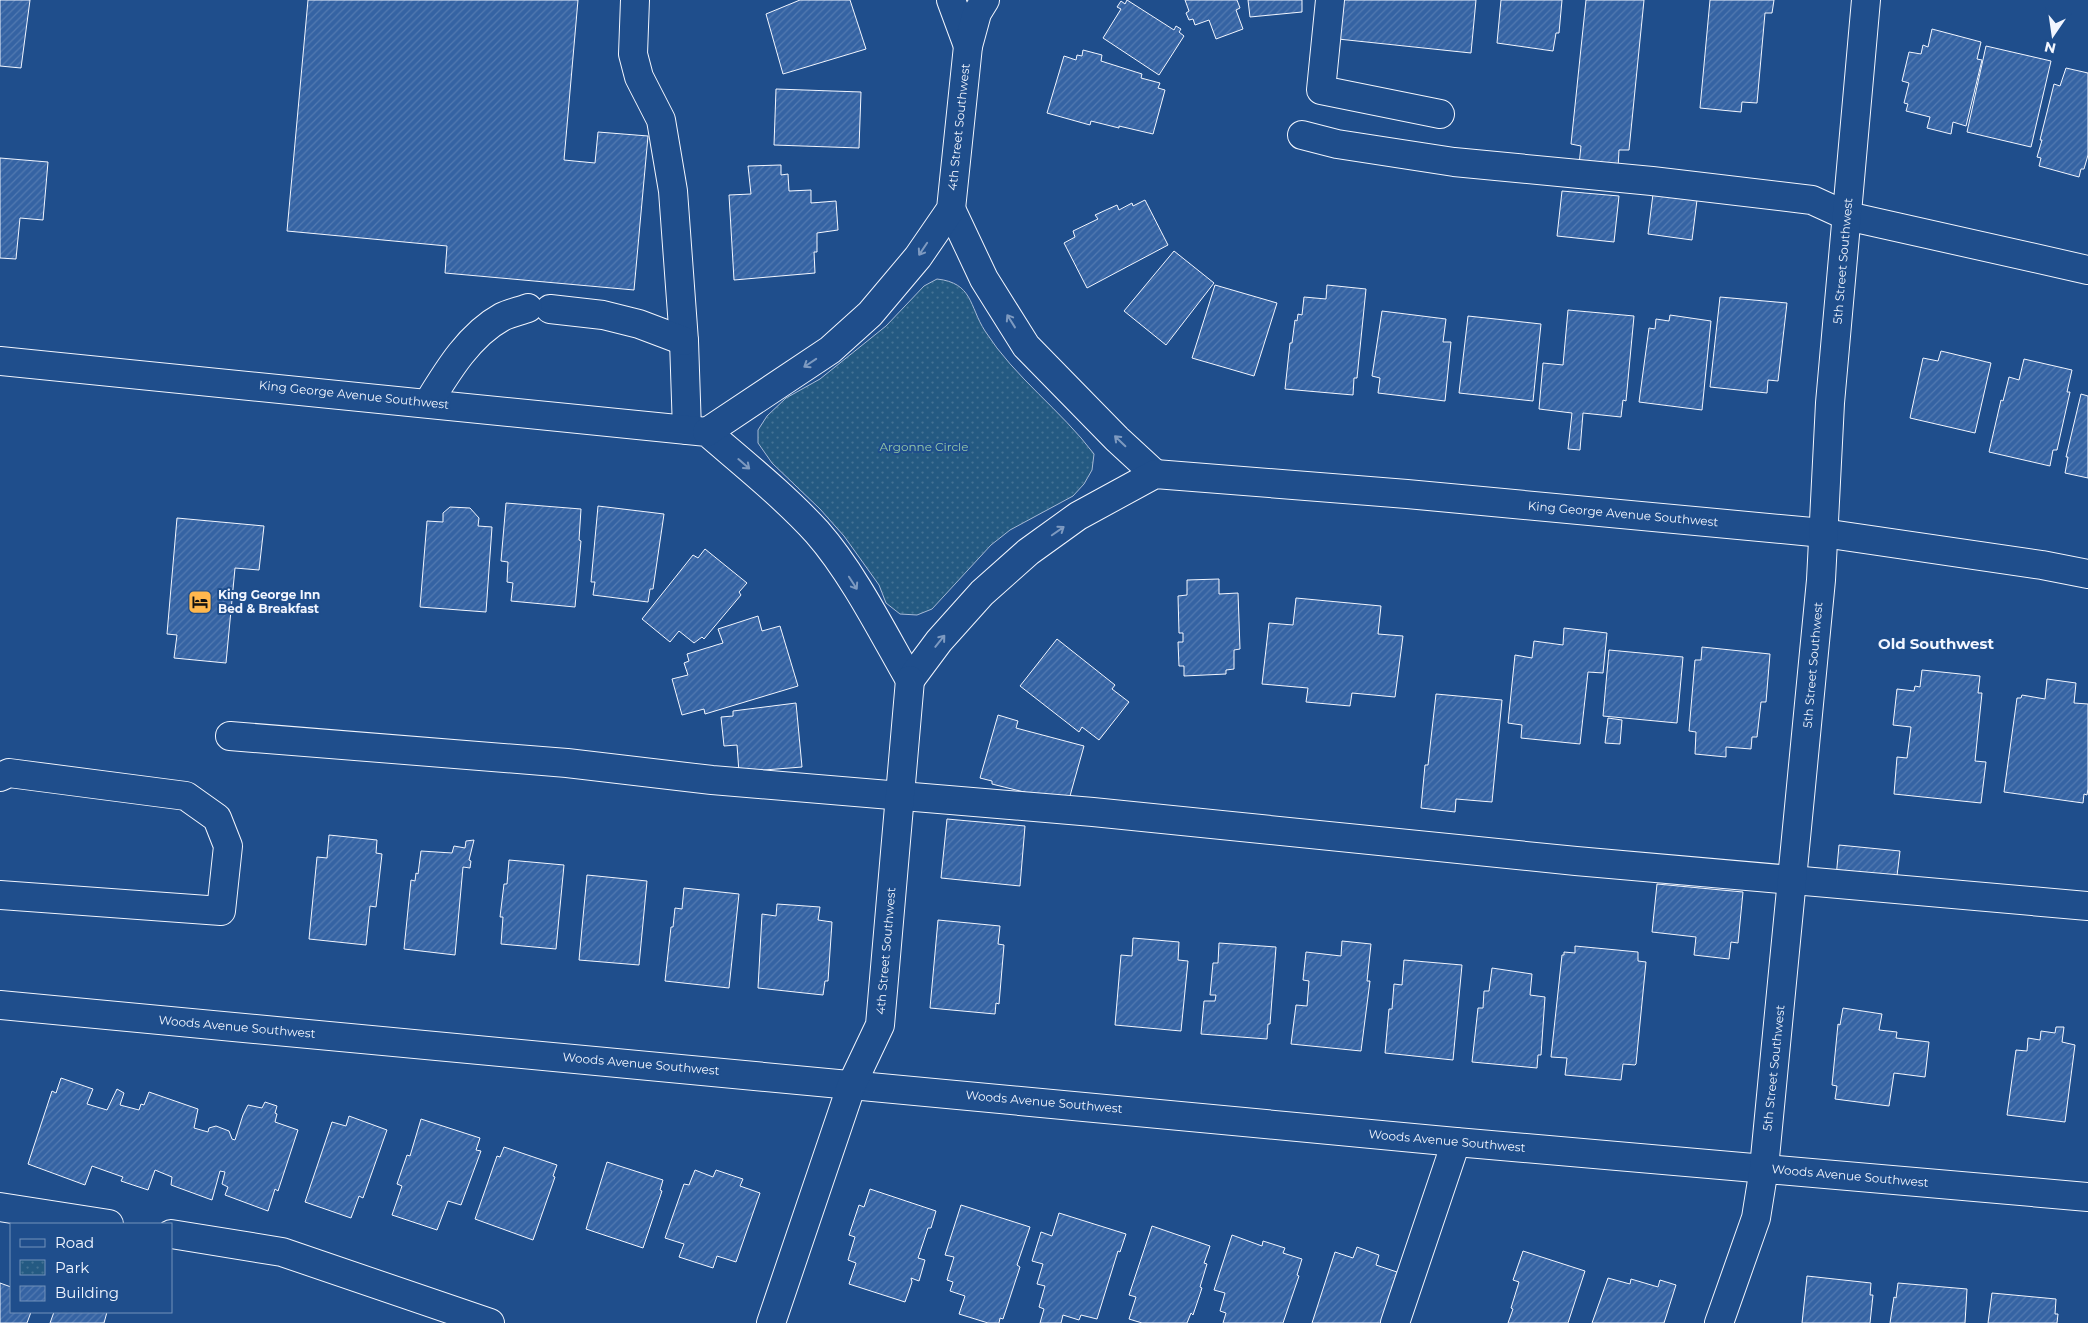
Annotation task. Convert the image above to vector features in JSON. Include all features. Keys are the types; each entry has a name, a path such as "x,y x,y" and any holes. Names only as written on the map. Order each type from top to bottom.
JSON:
{"street":[{"path":"635,0 633,54 639,77 661,120 673,192 684,341 697,431 774,491 818,533 853,582 910,680 939,641 982,593 1028,552 1078,516 1155,474 1117,439 1026,346 984,279 951,208"},
{"path":"951,0 968,46"},
{"name":"4th Street Southwest","path":"951,208 968,46 977,13 985,0"},
{"path":"1330,0 1321,90 1440,114"},
{"name":"5th Street Southwest","path":"1719,1323 1756,1218 1764,1168 1821,580 1830,403 1866,0"},
{"path":"1302,136 1337,144 1454,162 1812,200 1847,216 2088,270"},
{"path":"697,431 830,350 870,314 918,257 951,208"},
{"path":"428,403 450,367 482,332 502,318 539,309 603,315 639,324 684,341"},
{"name":"King George Avenue Southwest","path":"0,361 697,431"},
{"name":"King George Avenue Southwest","path":"1155,474 1407,494 1823,533 2088,574"},
{"name":"4th Street Southwest","path":"771,1323 852,1084 880,1025 910,680"},
{"path":"230,736 568,763 712,780 1093,812 1576,862 2088,906"},
{"path":"0,777 9,773 186,796 217,818 228,846 221,911 0,895"},
{"name":"Woods Avenue Southwest","path":"0,1005 1456,1142 2088,1197"},
{"path":"1396,1323 1456,1142"},
{"path":"0,1206 103,1223"},
{"path":"172,1234 282,1252 490,1323"}],"green space":[{"name":"Argonne Circle","path":"937,279 949,281 964,291 985,331 997,348 1094,454 1092,470 1084,484 1073,496 1010,530 991,545 932,609 917,615 900,614 886,603 879,585 844,536 820,509 772,463 758,443 758,430 767,416 786,398 820,379 886,326 924,286"}],"building":[{"path":"0,0 30,0 21,68 0,66"},
{"path":"308,0 578,0 564,160 595,163 598,132 648,136 634,290 445,273 447,246 287,231"},
{"path":"800,0 850,0 866,49 783,74 766,14"},
{"path":"1127,0 1174,30 1176,26 1181,29 1179,32 1184,36 1159,75 1103,38 1121,9 1117,7 1121,1 1125,4"},
{"path":"1185,0 1237,0 1240,8 1236,10 1243,29 1216,39 1209,20 1195,25 1193,19 1189,20 1186,13 1189,11"},
{"path":"1248,0 1302,0 1302,12 1250,17"},
{"path":"1343,0 1476,0 1471,53 1338,39"},
{"path":"1501,0 1562,0 1559,33 1556,33 1553,51 1497,43"},
{"path":"1586,0 1644,0 1629,150 1619,150 1618,169 1579,165 1581,146 1571,144"},
{"path":"1710,0 1774,0 1772,13 1765,13 1757,103 1742,102 1741,112 1700,108"},
{"path":"1932,29 1981,42 1977,59 1982,60 1966,126 1953,122 1951,134 1927,128 1930,117 1906,111 1908,104 1904,103 1909,83 1902,81 1909,52 1921,54 1923,45 1928,47"},
{"path":"1986,46 2051,61 2031,147 1967,132"},
{"path":"1083,50 1102,55 1101,61 1142,74 1141,78 1160,83 1158,88 1165,90 1153,134 1091,121 1090,125 1047,113 1064,56 1076,60 1077,55 1082,56"},
{"path":"2066,68 2088,73 2088,155 2084,169 2081,169 2079,177 2039,166 2041,158 2037,157 2054,84 2060,86"},
{"path":"776,89 861,92 859,148 774,145"},
{"path":"0,158 48,162 43,220 20,218 16,259 0,258"},
{"path":"781,165 781,175 788,174 789,191 811,190 811,203 836,201 838,230 817,233 817,252 814,252 815,273 734,280 729,195 751,194 748,166"},
{"path":"1562,191 1619,196 1614,242 1557,236"},
{"path":"1653,194 1697,200 1692,240 1648,234"},
{"path":"1145,200 1168,245 1087,288 1064,243 1075,237 1073,231 1098,219 1095,215 1117,205 1119,210 1132,203 1133,206"},
{"path":"1174,251 1214,283 1166,345 1124,311"},
{"path":"1215,285 1277,303 1254,376 1192,358"},
{"path":"1327,285 1366,289 1357,378 1354,378 1353,395 1285,389 1290,343 1292,343 1295,320 1297,321 1298,314 1302,315 1304,297 1326,299"},
{"path":"1720,297 1787,303 1778,381 1768,380 1767,393 1710,387"},
{"path":"1568,310 1634,316 1626,401 1623,400 1621,417 1583,413 1580,450 1568,449 1572,413 1539,409 1543,363 1563,365"},
{"path":"1382,311 1446,319 1443,342 1451,342 1445,401 1378,393 1380,378 1372,376"},
{"path":"1670,315 1711,321 1702,410 1639,402 1649,328 1655,329 1656,319 1669,321"},
{"path":"1468,316 1541,324 1533,401 1459,393"},
{"path":"1941,351 1991,363 1975,433 1910,418 1923,358 1938,361"},
{"path":"2024,359 2072,370 2067,392 2070,392 2057,450 2053,450 2050,466 1989,452 2001,400 2003,401 2009,377 2019,380"},
{"path":"2081,394 2088,396 2088,478 2065,473 2068,457 2066,457"},
{"path":"506,503 581,509 579,540 581,541 575,607 511,601 513,583 507,582 508,562 501,561"},
{"path":"598,506 664,514 653,589 650,589 648,602 593,595 595,582 591,582"},
{"path":"450,507 470,508 479,518 478,526 492,527 486,612 420,607 427,521 443,522 443,513"},
{"name":"King George Inn Bed & Breakfast","path":"177,518 264,526 259,570 235,568 226,663 174,658 177,635 167,634"},
{"path":"705,549 747,583 739,592 741,595 704,639 702,637 694,643 679,631 670,642 642,619 693,555 698,558"},
{"path":"1219,579 1219,594 1238,593 1240,649 1234,650 1234,669 1226,670 1226,674 1184,676 1184,666 1179,666 1178,642 1183,642 1183,633 1179,633 1178,596 1187,595 1187,580"},
{"path":"1296,598 1381,606 1378,634 1403,636 1395,697 1352,693 1350,706 1306,702 1308,688 1262,684 1269,623 1293,625"},
{"path":"758,616 762,631 780,626 798,686 705,714 704,709 682,715 672,679 688,675 684,663 689,661 687,654 723,643 718,629"},
{"path":"1564,628 1607,633 1603,673 1588,672 1580,744 1521,738 1522,725 1508,723 1515,655 1532,658 1534,641 1563,645"},
{"path":"1057,639 1115,685 1112,689 1129,702 1099,740 1082,727 1079,732 1020,686"},
{"path":"1702,647 1770,654 1766,702 1761,702 1757,737 1752,737 1751,749 1726,747 1726,757 1695,754 1696,732 1689,731 1695,660 1701,660"},
{"path":"1609,650 1683,657 1677,723 1603,716"},
{"path":"1922,670 1980,676 1978,693 1982,693 1975,761 1986,762 1981,803 1894,794 1897,757 1907,758 1911,727 1893,725 1897,689 1914,691 1915,686 1920,687"},
{"path":"2047,679 2076,683 2074,703 2088,704 2088,789 2087,795 2084,794 2083,803 2004,792 2017,698 2021,698 2022,695 2045,699"},
{"path":"1436,694 1502,700 1492,802 1456,799 1455,812 1421,808 1425,765 1428,765"},
{"path":"796,703 802,767 739,772 737,745 724,746 721,717 733,716 733,711"},
{"path":"998,715 1018,721 1016,728 1084,746 1068,803 992,784 992,781 980,778"},
{"path":"1608,718 1622,720 1620,744 1605,743"},
{"path":"947,819 1025,826 1020,886 941,878"},
{"path":"329,835 377,840 376,853 382,854 376,907 370,906 366,945 309,939 317,857 327,858"},
{"path":"474,840 469,860 471,861 470,868 463,867 455,955 404,949 411,880 415,881 416,873 418,874 421,851 452,853 454,846 465,848 466,841"},
{"path":"1839,845 1900,851 1896,884 1836,878"},
{"path":"509,860 564,865 556,949 501,944 503,917 500,917 504,884 507,884"},
{"path":"587,875 647,881 639,965 579,960"},
{"path":"1657,884 1743,892 1738,943 1731,942 1729,959 1694,955 1696,937 1652,932"},
{"path":"684,888 739,894 729,988 665,981 671,927 673,927 675,908 682,909"},
{"path":"777,904 820,907 818,920 832,922 828,981 825,981 823,995 758,988 762,914 776,916"},
{"path":"938,920 1000,926 998,944 1004,945 999,1004 996,1003 995,1014 930,1008"},
{"path":"1133,938 1179,942 1178,960 1188,961 1181,1031 1115,1025 1121,955 1132,956"},
{"path":"1342,941 1371,944 1367,981 1370,981 1361,1051 1291,1044 1296,1005 1307,1006 1309,981 1303,980 1306,952 1341,956"},
{"path":"1219,943 1276,947 1270,1024 1268,1024 1267,1039 1201,1034 1204,1001 1215,1001 1216,995 1210,995 1213,963 1218,963"},
{"path":"1575,946 1638,952 1638,961 1646,962 1636,1064 1623,1064 1621,1080 1565,1075 1567,1058 1551,1057 1562,955 1564,955 1564,952 1575,953"},
{"path":"1404,960 1462,965 1453,1060 1385,1053 1389,1009 1392,1009 1394,984 1402,985"},
{"path":"1492,968 1532,974 1530,995 1545,997 1541,1055 1538,1055 1537,1068 1472,1062 1478,1008 1483,1008 1484,991 1489,991"},
{"path":"1843,1008 1882,1014 1879,1030 1897,1032 1896,1038 1929,1042 1925,1077 1894,1073 1889,1106 1835,1099 1837,1086 1832,1085 1838,1024 1840,1025"},
{"path":"2056,1027 2064,1027 2062,1042 2075,1045 2065,1122 2007,1115 2016,1050 2027,1051 2028,1038 2040,1040 2041,1031 2055,1033"},
{"path":"61,1078 93,1089 87,1104 107,1110 117,1089 124,1093 120,1105 139,1110 141,1104 144,1105 149,1092 198,1109 194,1128 208,1132 209,1128 216,1126 229,1131 232,1139 235,1140 248,1105 262,1108 265,1102 277,1106 275,1122 298,1130 278,1191 275,1189 268,1211 225,1195 228,1187 222,1184 225,1172 220,1171 212,1200 171,1185 172,1177 155,1170 148,1190 121,1181 123,1177 92,1166 85,1185 28,1164 52,1091 56,1093"},
{"path":"349,1116 387,1130 363,1198 359,1196 351,1218 305,1202 332,1122 346,1126"},
{"path":"421,1119 480,1138 476,1150 481,1151 461,1205 448,1201 437,1230 392,1215 402,1186 397,1184 407,1155 410,1156"},
{"path":"504,1147 557,1165 553,1176 555,1177 533,1240 475,1219 497,1156 500,1157"},
{"path":"607,1162 663,1180 660,1190 662,1191 643,1248 586,1229"},
{"path":"695,1170 713,1177 716,1170 743,1179 740,1186 760,1193 736,1262 717,1256 713,1268 679,1257 684,1244 665,1238 684,1184 689,1185"},
{"path":"870,1189 936,1211 918,1258 925,1260 919,1281 911,1278 912,1282 905,1302 849,1284 856,1263 848,1260 855,1237 849,1235 859,1205 864,1207"},
{"path":"961,1205 1030,1227 1017,1265 1020,1267 1003,1319 1000,1318 999,1323 988,1323 959,1314 965,1296 950,1291 953,1282 947,1280 954,1257 945,1255"},
{"path":"1059,1213 1126,1234 1120,1252 1118,1251 1097,1319 1081,1315 1079,1320 1063,1315 1061,1323 1040,1323 1044,1309 1039,1307 1045,1286 1037,1284 1043,1264 1032,1261 1041,1232 1052,1236"},
{"path":"1152,1226 1210,1246 1204,1263 1207,1264 1200,1287 1202,1288 1193,1315 1191,1313 1187,1323 1142,1323 1129,1319 1136,1297 1129,1295"},
{"path":"1232,1235 1262,1246 1263,1241 1285,1248 1283,1253 1302,1259 1297,1275 1299,1276 1283,1323 1223,1323 1226,1313 1220,1311 1225,1293 1214,1290"},
{"path":"1357,1247 1379,1255 1376,1265 1397,1272 1381,1323 1312,1323 1335,1252 1353,1258"},
{"path":"1523,1251 1585,1271 1568,1323 1508,1323 1519,1282 1513,1280"},
{"path":"1807,1276 1871,1283 1870,1295 1873,1295 1870,1323 1802,1323"},
{"path":"1608,1278 1630,1284 1631,1279 1658,1287 1660,1280 1676,1285 1664,1323 1592,1323"},
{"path":"0,1283 10,1287 10,1313 31,1313 27,1323 0,1323"},
{"path":"1898,1283 1967,1289 1965,1323 1890,1323"},
{"path":"1992,1293 2056,1299 2055,1314 2058,1314 2057,1323 1988,1323"},
{"path":"54,1313 107,1313 104,1323 50,1323"}],"place":[{"name":"King George Inn Bed & Breakfast","path":"200,602"}],"district":[{"name":"Old Southwest","path":"1936,644"}]}
